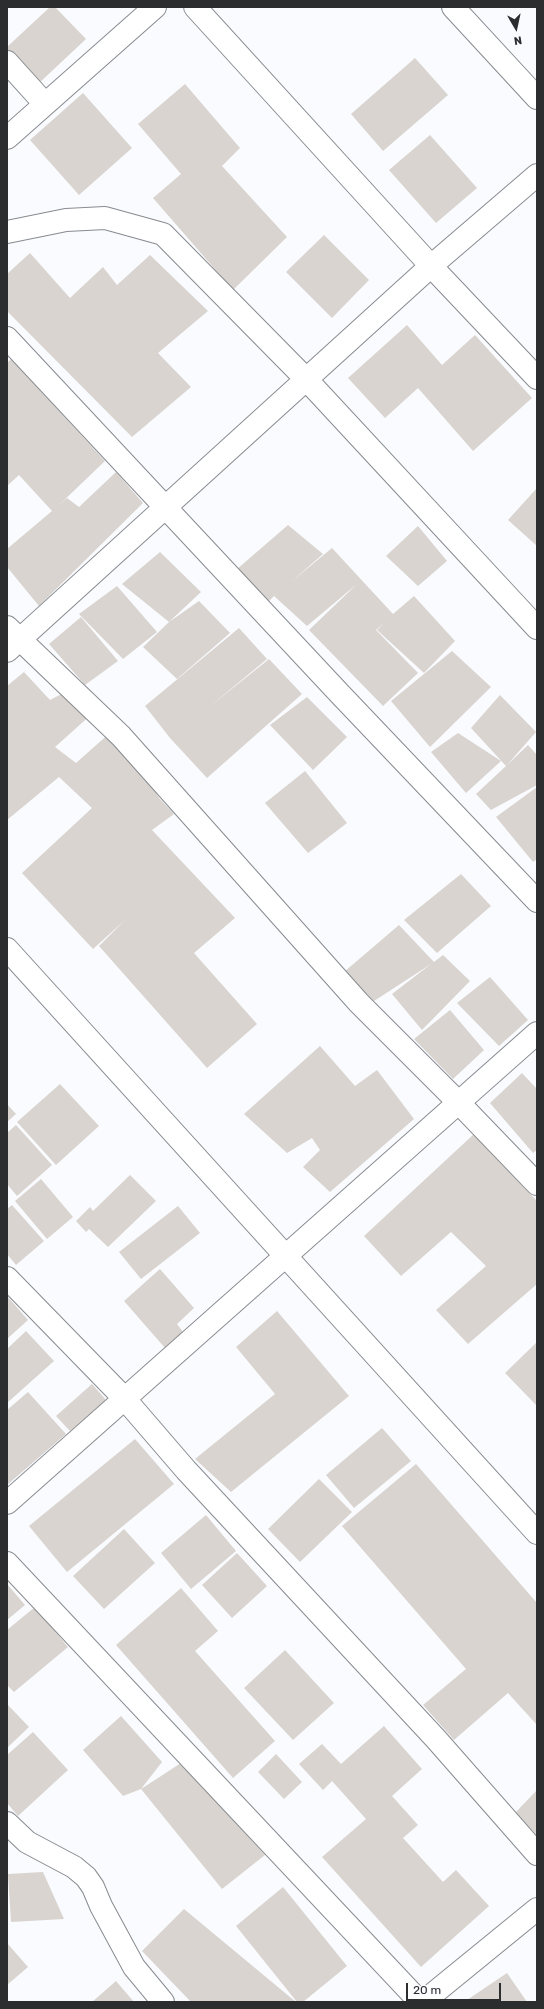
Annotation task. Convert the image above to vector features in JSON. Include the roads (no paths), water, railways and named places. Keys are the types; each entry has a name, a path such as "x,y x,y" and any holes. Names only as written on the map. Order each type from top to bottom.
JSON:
{"street":[{"path":"7,138 155,7"},
{"path":"195,7 431,266 537,378"},
{"path":"453,7 537,98"},
{"path":"7,62 45,104"},
{"path":"537,175 431,266 166,507 11,639 121,736 359,1003 537,1184"},
{"path":"7,232 66,220 105,218 163,234 306,379 537,628"},
{"path":"7,338 537,902"},
{"path":"7,949 537,1533"},
{"path":"7,1503 537,1033"},
{"path":"7,1278 124,1398 186,1470 436,1739 537,1854"},
{"path":"7,1563 422,2002 537,1909"},
{"path":"7,1823 27,1842 74,1867 86,1877 93,1887 101,1906 134,1967 163,2002"}]}
